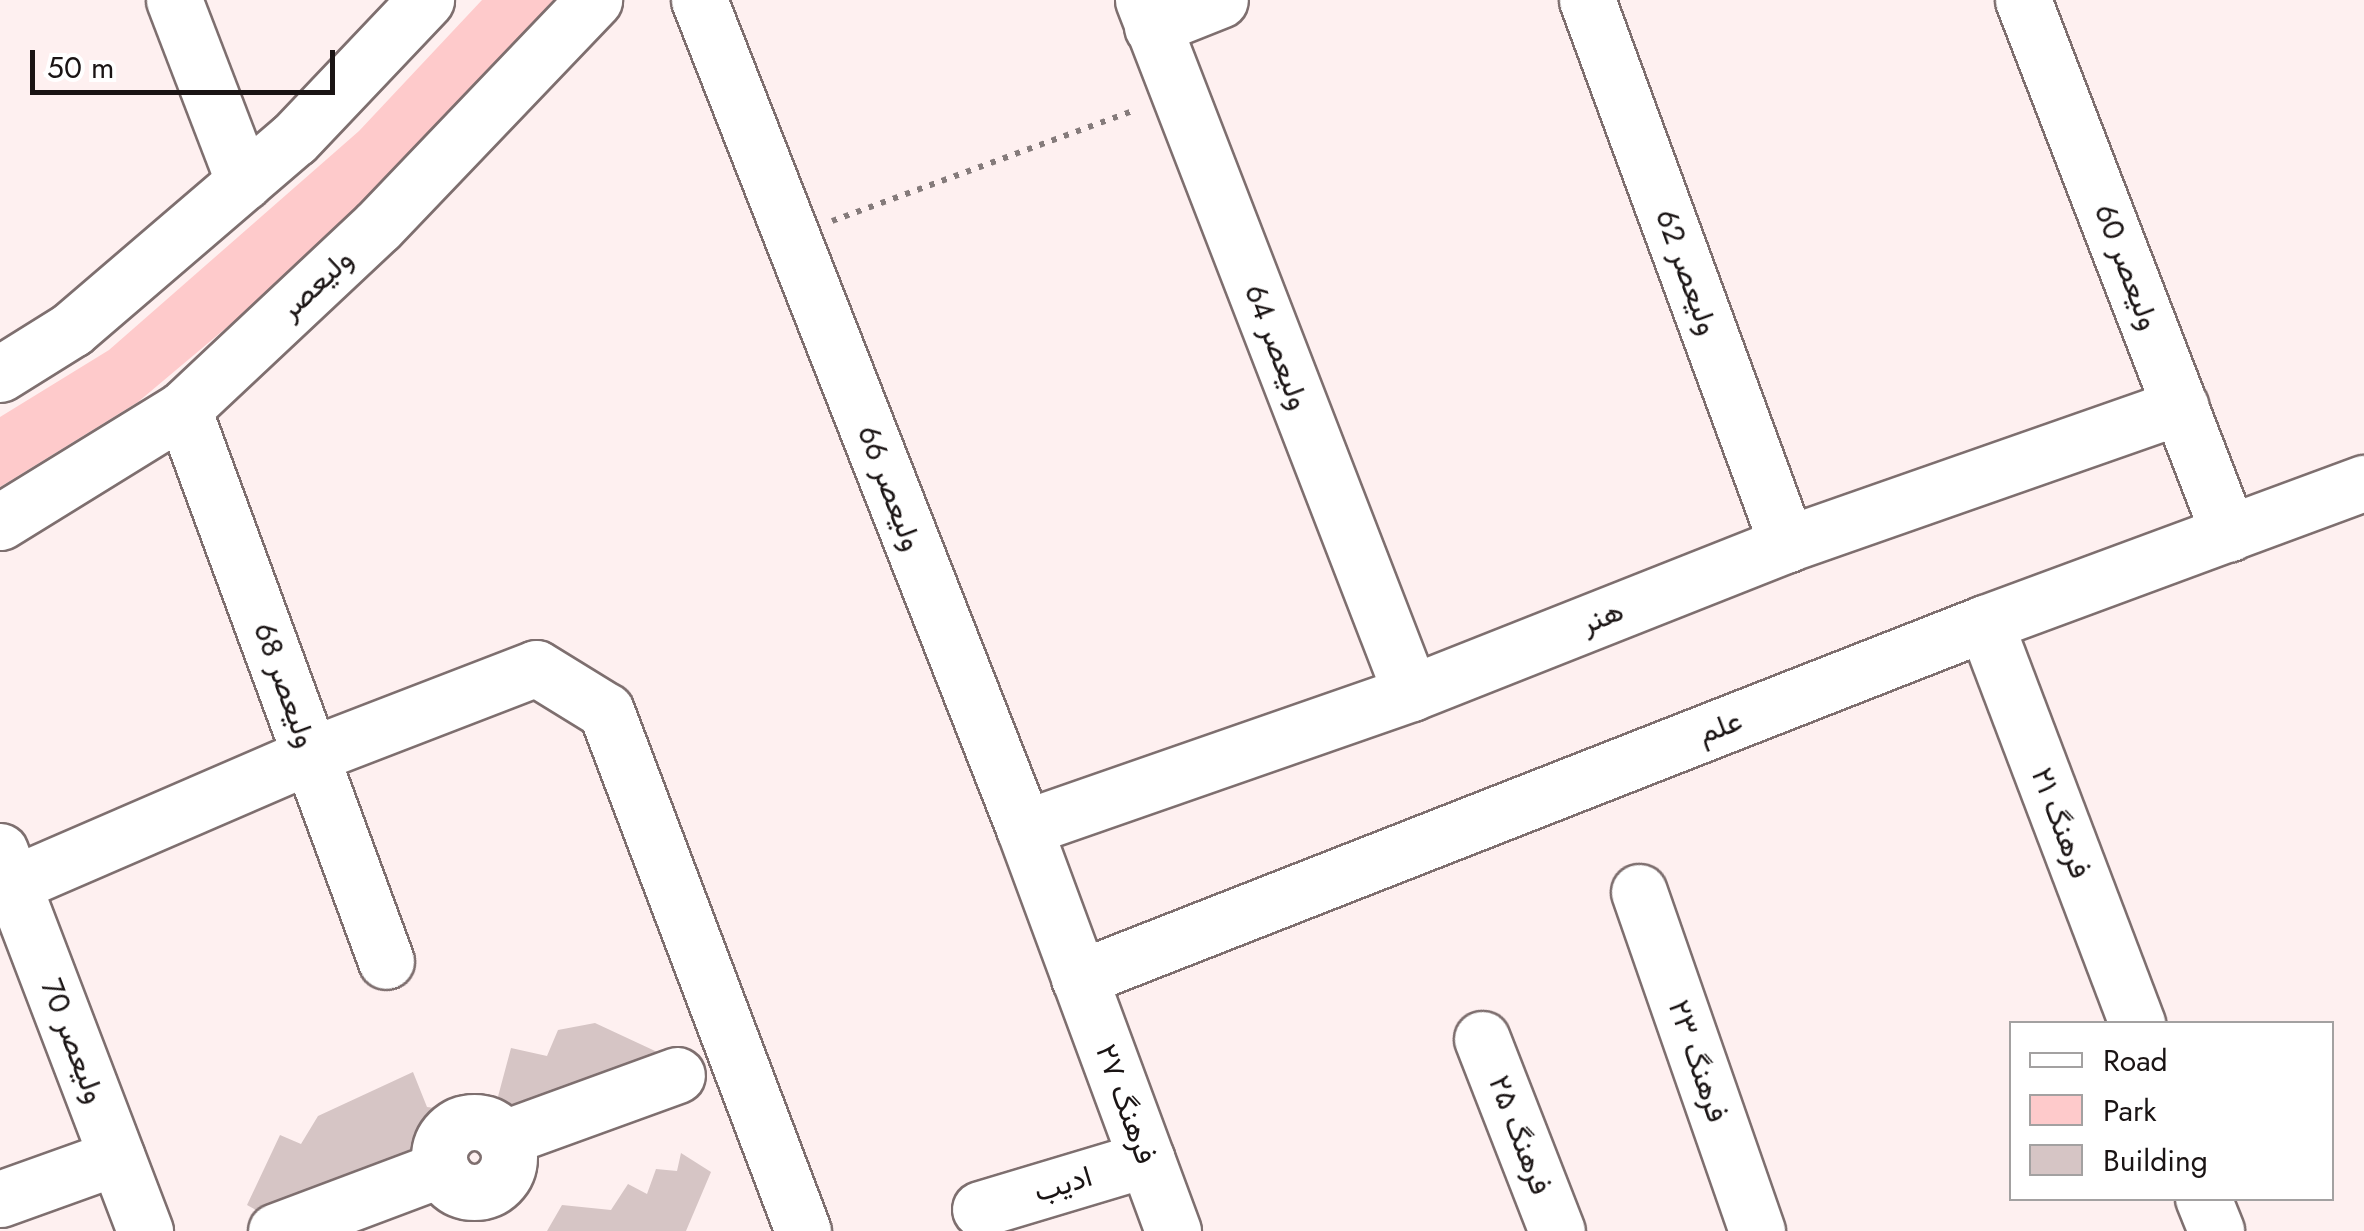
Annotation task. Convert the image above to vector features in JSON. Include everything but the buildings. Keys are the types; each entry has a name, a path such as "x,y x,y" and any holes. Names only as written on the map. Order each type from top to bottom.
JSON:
{"street":[{"path":"174,0 244,182"},
{"path":"0,374 72,329 244,182 426,0"},
{"name":"ولیعصر","path":"0,522 183,410 378,226 594,0"},
{"name":"ولیعصر 66","path":"698,0 1024,828 1079,978"},
{"path":"1148,14 1220,0"},
{"name":"ولیعصر 62","path":"1587,0 1787,544"},
{"name":"ولیعصر 60","path":"2023,0 2229,534"},
{"name":"ولیعصر 64","path":"1148,14 1411,693"},
{"name":"هنر","path":"1024,828 1411,693 1787,544 2180,406"},
{"name":"ولیعصر 68","path":"183,410 386,961"},
{"name":"علم","path":"1079,978 1985,623 2364,482"},
{"name":"فرهنگ ۲۱","path":"1985,623 2136,1021"},
{"path":"6,867 536,668 606,712 803,1231"},
{"name":"ولیعصر 70","path":"6,867 145,1231"},
{"name":"فرهنگ ۲۳","path":"1639,892 1757,1231"},
{"name":"فرهنگ ۲۷","path":"1079,978 1173,1231"},
{"name":"فرهنگ ۲۵","path":"1482,1038 1557,1231"},
{"path":"276,1231 441,1169 443,1140 466,1122 480,1122 504,1138 677,1074"},
{"path":"0,1198 117,1158"},
{"name":"ادیب","path":"980,1209 1146,1159"},
{"path":"2205,1201 2216,1231"}],"path":[{"path":"791,236 1179,95"}],"green space":[{"path":"482,0 567,0 334,237 138,402 0,487 0,417 109,350 359,131"}]}
